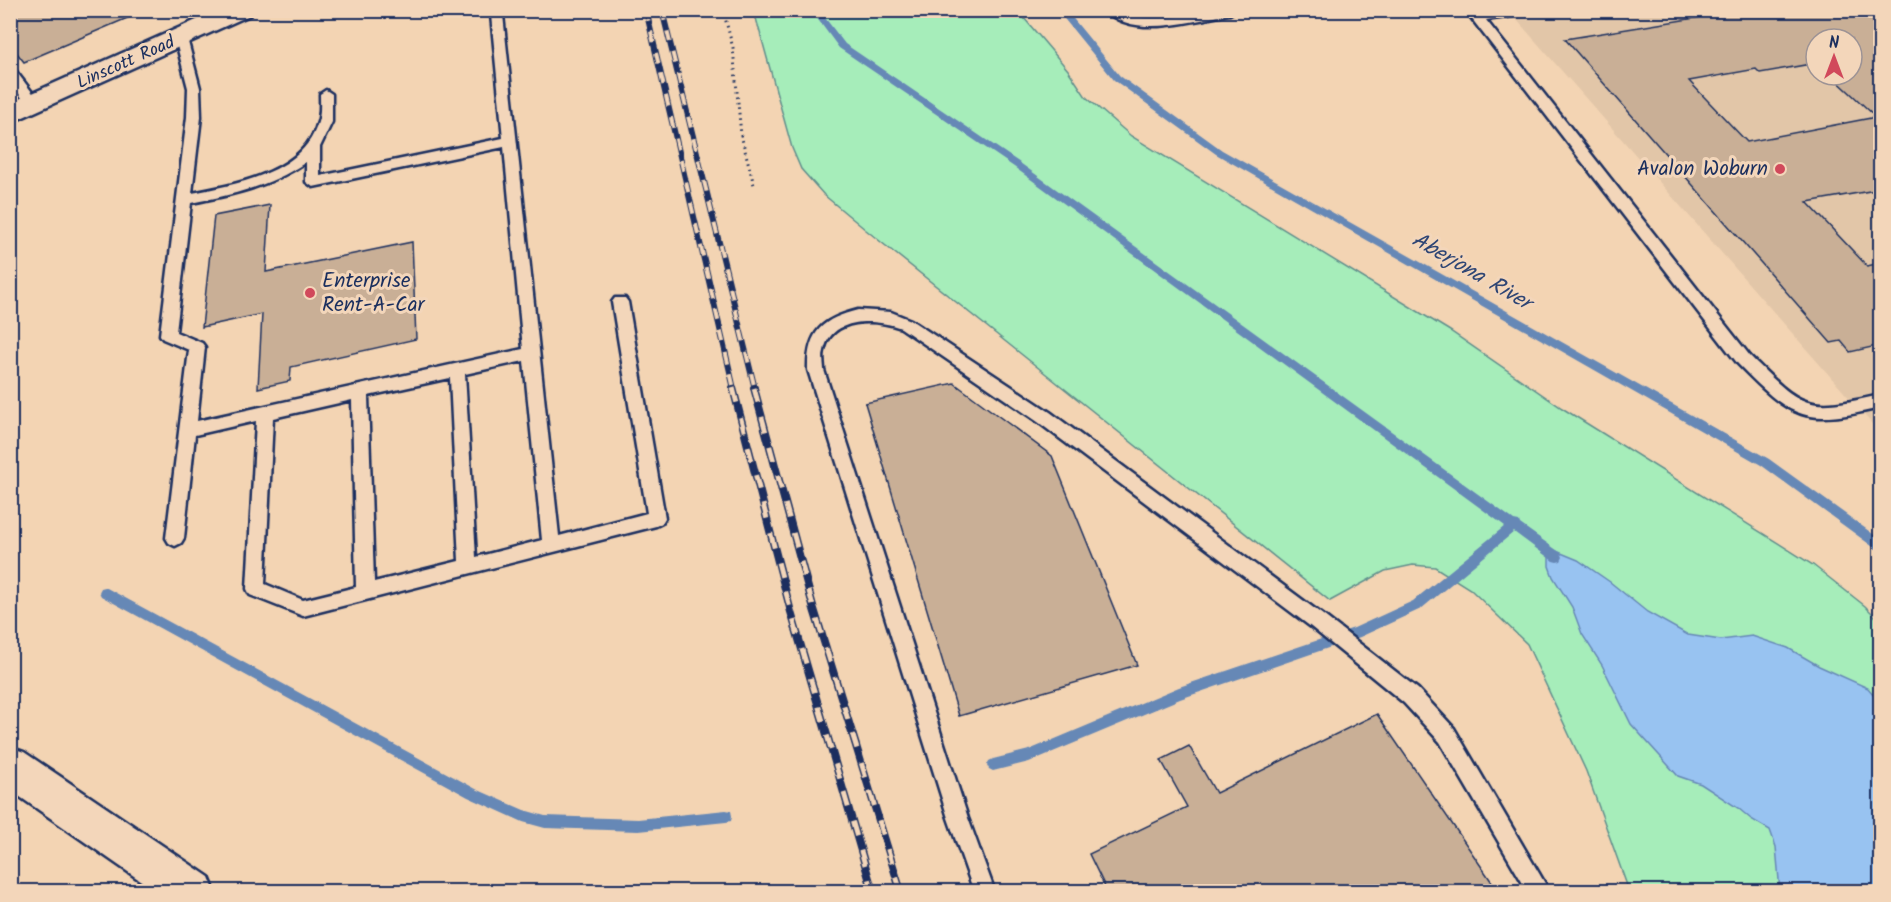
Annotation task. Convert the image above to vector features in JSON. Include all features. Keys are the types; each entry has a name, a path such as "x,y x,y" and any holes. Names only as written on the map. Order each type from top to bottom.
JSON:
{"street":[{"name":"Linscott Road","path":"10,114 242,10"},
{"path":"10,766 194,891"}],"lane":[{"path":"1111,10 1125,20 1143,23 1230,10"},
{"path":"1474,14 1527,10"},
{"path":"1474,14 1744,360 1779,396 1806,411 1833,413 1881,402"},
{"path":"497,15 551,546"},
{"path":"176,538 197,347 168,334 194,117 194,88 181,38"},
{"path":"10,73 34,104"},
{"path":"185,199 243,187 267,179 298,160 313,145 325,122 326,94"},
{"path":"313,145 313,182 510,141"},
{"path":"265,413 256,589 303,608 656,518 620,302"},
{"path":"985,891 954,807 816,370 815,352 824,334 832,327 863,314 886,316 906,324 1044,417 1358,652 1424,708 1447,735 1540,891"},
{"path":"188,430 532,353"},
{"path":"457,370 468,567"},
{"path":"360,392 365,593"}],"path":[{"path":"723,10 733,48 741,135 754,185"}],"shaded area":[{"name":"Avalon Woburn","path":"1509,11 1880,11 1880,433"}],"green space":[{"path":"754,11 1018,11 1068,70 1086,97 1131,136 1450,331 1562,408 1813,565 1865,606 1880,621 1880,891 1629,891 1586,771 1527,644 1470,589 1435,567 1413,565 1385,571 1330,601 866,230 824,195 801,169 792,148"}],"water":[{"path":"1549,548 1578,560 1647,612 1688,635 1721,640 1752,636 1788,648 1819,666 1868,688 1880,702 1880,891 1780,891 1776,847 1770,830 1701,784 1678,776 1631,724 1602,665 1582,634 1572,607 1553,577 1549,566"}],"building":[{"path":"10,10 144,11 24,62 10,44"},
{"name":"Avalon Woburn","path":"1745,10 1881,10 1881,189 1807,202 1867,266 1881,263 1881,345 1850,352 1841,341 1831,343 1565,39","holes":["1804,27 1864,27 1864,87 1844,87 1876,117 1747,142 1689,81 1756,69 1760,73 1804,65"]},
{"name":"Enterprise Rent-A-Car","path":"270,205 266,272 412,242 416,339 291,367 290,381 258,388 262,314 202,327 214,216"},
{"path":"954,383 1052,456 1137,665 959,716 865,403"},
{"path":"1377,714 1498,891 1107,891 1089,854 1187,807 1161,760 1189,746 1216,793"}],"waterway":[{"path":"815,10 842,46 1017,165 1513,525"},
{"name":"Aberjona River","path":"1061,10 1117,78 1219,152 1765,462 1880,545"},
{"path":"993,765 1029,756 1179,693 1356,633 1417,605 1513,525"},
{"path":"1513,525 1557,557"},
{"path":"105,592 472,793 523,816 545,822 638,825 726,816"}],"railway":[{"path":"646,10 734,389"},
{"path":"662,10 755,389"},
{"path":"733,388 791,612 873,892"},
{"path":"754,388 813,606 901,892"}],"place":[{"name":"Avalon Woburn","path":"1780,169"},
{"name":"Enterprise Rent-A-Car","path":"310,293"}]}
